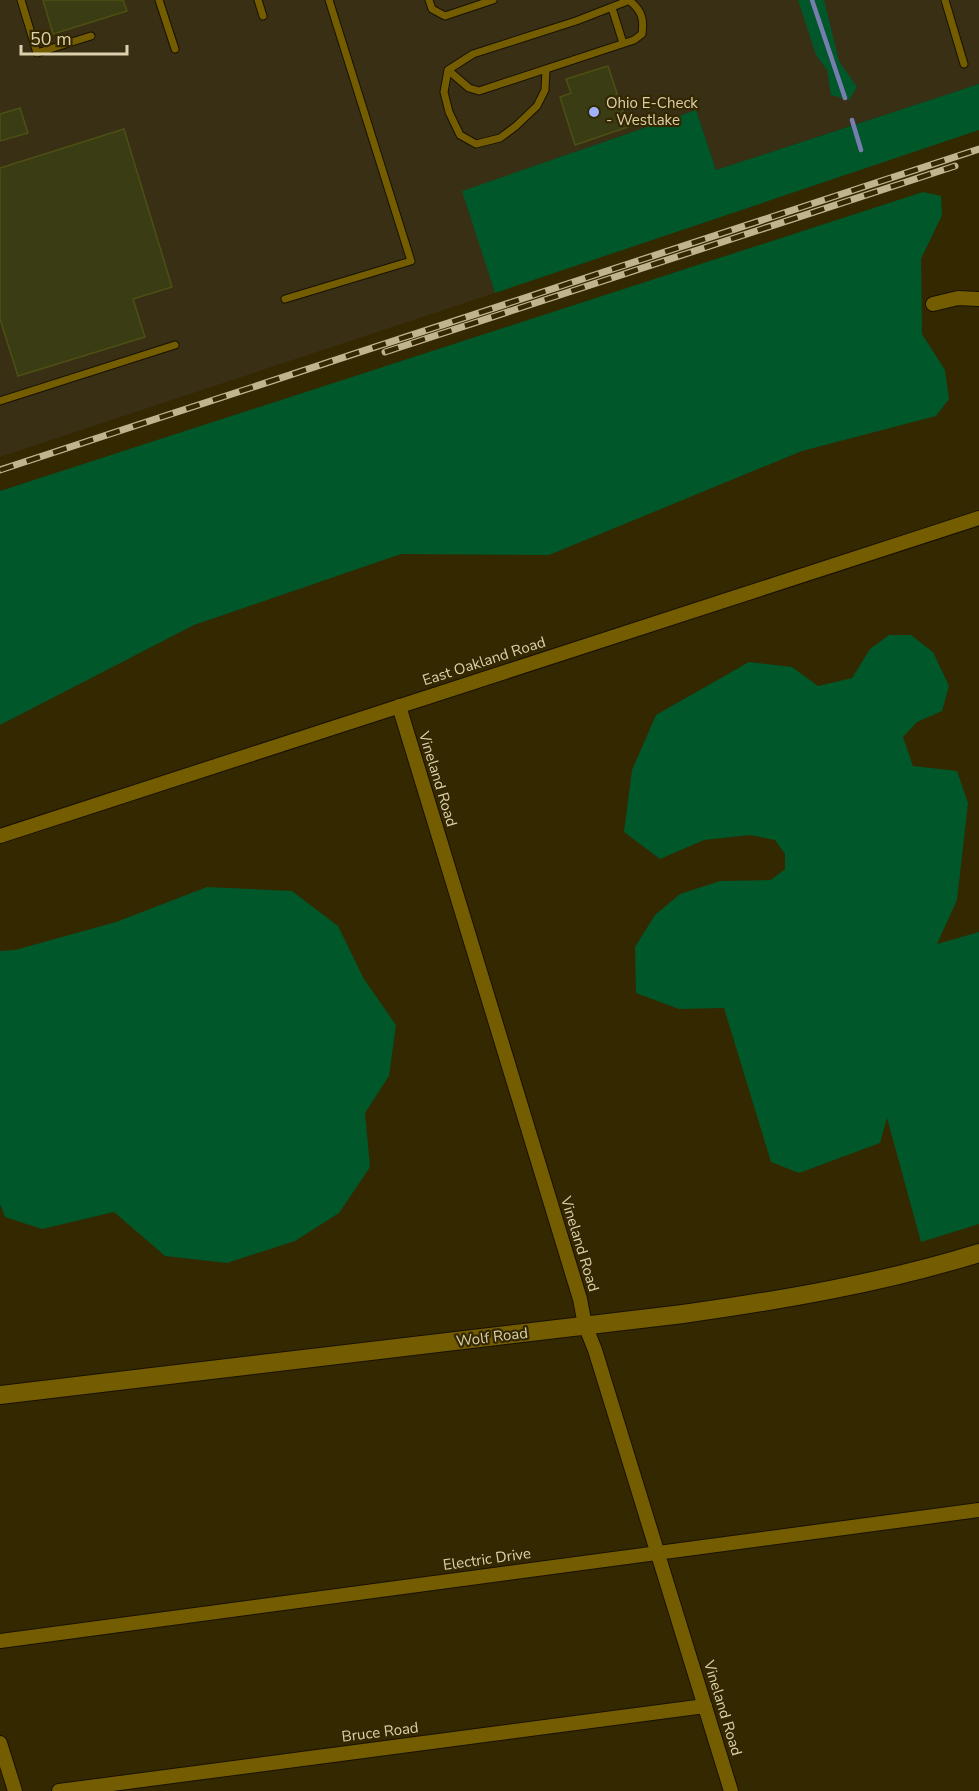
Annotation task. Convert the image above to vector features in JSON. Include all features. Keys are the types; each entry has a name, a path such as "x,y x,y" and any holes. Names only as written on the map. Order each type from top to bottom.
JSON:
{"street":[{"path":"933,304 958,298 979,299"},
{"name":"East Oakland Road","path":"0,836 979,518"},
{"name":"Vineland Road","path":"399,706 580,1299 585,1325 596,1350 731,1791"},
{"name":"Wolf Road","path":"0,1395 694,1312 828,1291 979,1253"},
{"name":"Electric Drive","path":"0,1641 979,1510"},
{"name":"Bruce Road","path":"59,1791 705,1706"},
{"path":"0,1743 15,1791"}],"lane":[{"path":"21,0 37,52 91,36"},
{"path":"159,0 175,49"},
{"path":"258,0 263,16"},
{"path":"285,299 411,261 329,0"},
{"path":"429,0 432,9 445,16 493,0"},
{"path":"945,0 964,64"},
{"path":"448,70 469,88 479,91 634,40 642,34 644,22 640,9 630,1 473,54 448,70 444,92 449,112 460,135 476,144 500,138 516,126 537,106 545,90 546,69"},
{"path":"612,8 623,43"},
{"path":"0,401 175,345"}],"shaded area":[{"path":"0,0 979,0 979,84 716,170 696,110 463,191 495,293 0,457"}],"green space":[{"path":"798,0 824,0 839,61 857,87 849,100 831,95 827,70 816,55"},
{"path":"979,84 979,130 495,293 462,191 696,110 716,170"},
{"path":"923,192 941,196 942,215 921,259 922,334 945,370 949,399 936,416 802,451 549,555 401,554 194,625 0,725 0,491"},
{"path":"889,635 911,635 933,652 949,686 942,711 917,722 903,737 913,766 957,771 968,803 957,900 937,944 979,932 979,1224 921,1242 887,1118 880,1143 799,1173 771,1162 724,1008 679,1009 636,993 635,947 655,915 680,894 720,881 771,880 785,869 785,854 775,840 750,835 704,840 660,859 624,832 632,770 656,715 749,662 792,667 818,686 852,678 870,649"},
{"path":"207,887 292,891 338,926 364,979 396,1025 389,1076 365,1113 370,1167 339,1213 295,1241 227,1263 165,1256 114,1212 42,1229 5,1217 0,1204 0,951 15,950 116,922"}],"building":[{"path":"43,0 123,0 127,11 53,34"},
{"name":"Ohio E-Check - Westlake","path":"608,66 628,127 575,145 560,97 571,93 566,79"},
{"path":"20,108 28,133 0,141 0,114"},
{"path":"124,129 172,287 133,299 145,337 18,376 0,319 0,168"}],"waterway":[{"path":"812,0 845,98"},
{"path":"852,120 861,150"}],"railway":[{"path":"0,470 979,149"},
{"path":"385,352 955,166"}],"place":[{"name":"Ohio E-Check - Westlake","path":"594,112"}]}
